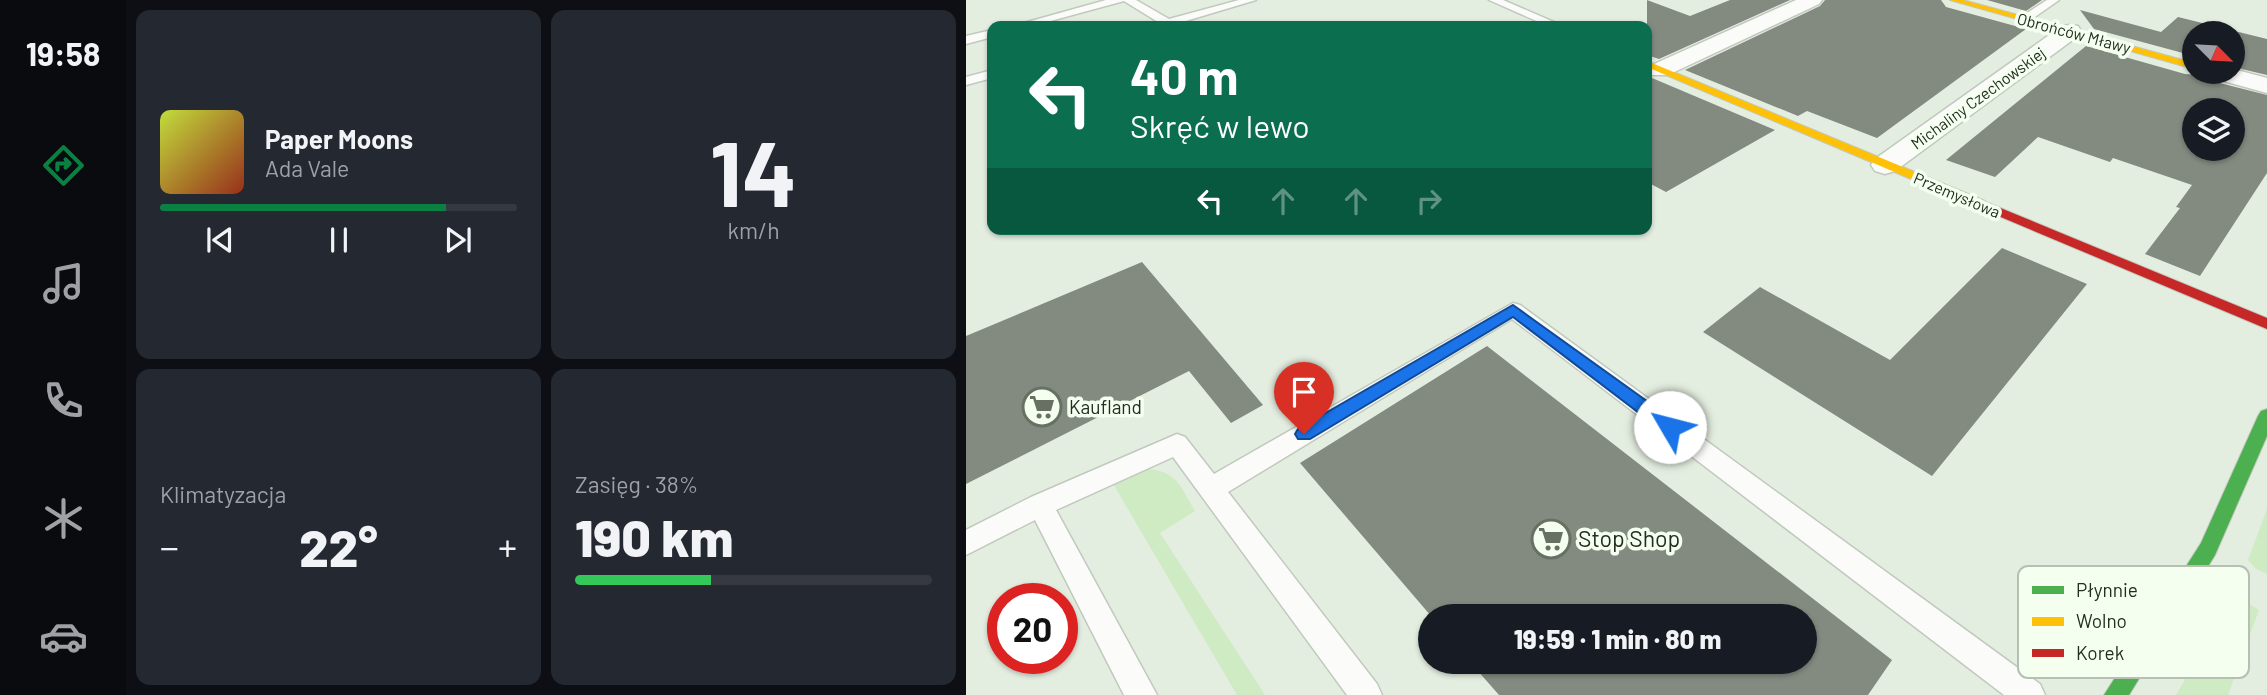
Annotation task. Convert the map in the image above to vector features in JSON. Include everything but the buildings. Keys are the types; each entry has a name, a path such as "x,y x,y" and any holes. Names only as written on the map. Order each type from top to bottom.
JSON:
{"street":[{"path":"1653,67 1812,0"},
{"name":"Obrońców Mławy","path":"1954,0 2182,63"},
{"name":"Michaliny Czechowskiej","path":"1885,165 2070,32"},
{"name":"Przemysłowa","path":"1653,67 2267,324"},
{"path":"2245,80 2267,86"},
{"path":"2197,566 2208,549 2267,416"},
{"path":"2116,695 2127,678"}],"lane":[{"path":"1038,21 1119,0"},
{"path":"1128,0 1157,21"},
{"path":"1176,21 1251,0"},
{"path":"1494,0 1545,21"},
{"path":"2025,19 2054,0"},
{"path":"966,40 987,34"},
{"path":"966,82 987,76"},
{"path":"1211,489 1513,310 2029,695"},
{"path":"966,543 1040,505 1177,444 1366,695"},
{"path":"1040,505 1141,695"}],"green space":[{"path":"1141,468 1169,475 1184,492 1195,511 1160,533 1265,695 1237,695 1112,482"},
{"path":"2267,509 2267,574 2256,569 2248,560"},
{"path":"2249,604 2259,610 2249,637"},
{"path":"2186,678 2234,678 2228,695 2176,695"}],"traffic: fast":[{"path":"2197,566 2208,549 2267,416"},
{"path":"2116,695 2127,678"}],"traffic: slow":[{"path":"1954,0 2182,63"},
{"path":"1652,66 1981,204"}],"traffic: jam":[{"path":"1981,204 2267,324"}],"place":[{"name":"Kaufland","path":"1042,407"},
{"name":"Stop Shop","path":"1551,539"}],"route":[{"path":"1304,434 1513,310 1670,427"}]}
